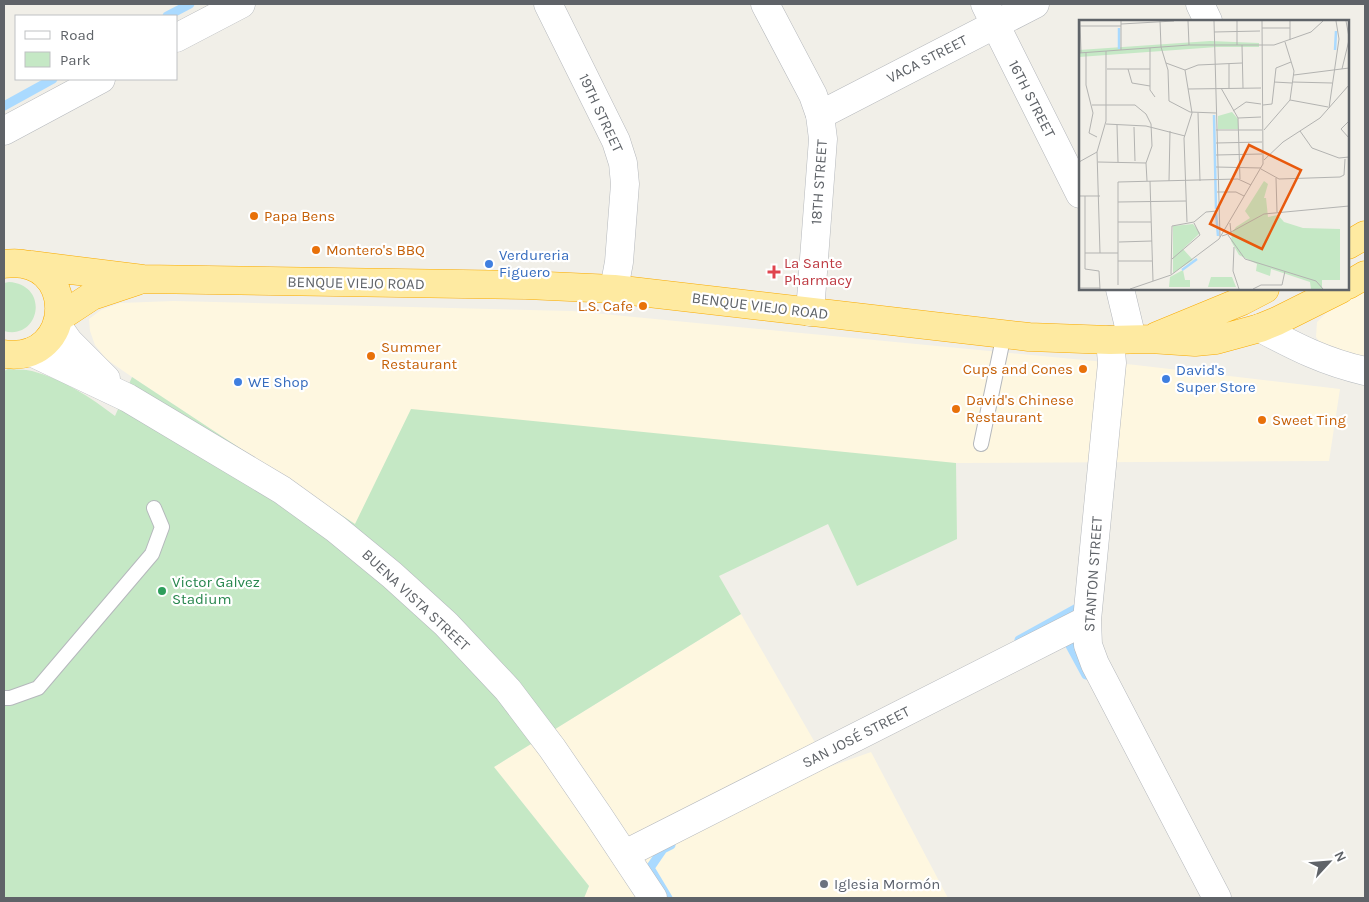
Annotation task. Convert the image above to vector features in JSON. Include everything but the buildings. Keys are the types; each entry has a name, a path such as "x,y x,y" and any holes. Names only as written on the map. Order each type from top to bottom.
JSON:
{"highway":[{"path":"1349,243 1365,235"},
{"name":"BENQUE VIEJO ROAD","path":"14,263 143,279 526,285 614,289 1029,337 1195,342 1216,340 1260,328 1339,290"},
{"path":"14,263 44,274 54,286 60,301 59,321"},
{"path":"1349,284 1365,276"},
{"name":"BENQUE VIEJO ROAD","path":"13,356 47,341 59,321 75,306 92,296 143,279"},
{"path":"1131,339 1206,317 1264,290"}],"street":[{"name":"19TH STREET","path":"548,4 616,141 623,163 625,184 619,262 614,289"},
{"name":"18TH STREET","path":"765,4 813,95 820,115 823,139 810,312"},
{"name":"VACA STREET","path":"820,115 990,14 1035,4"},
{"path":"1200,4 1208,20"},
{"path":"178,37 229,6"},
{"name":"16TH STREET","path":"990,14 1079,192"},
{"path":"4,132 99,80"},
{"path":"1120,290 1131,339"},
{"name":"BUENA VISTA STREET","path":"59,321 69,342 128,398"},
{"path":"1260,328 1304,352 1338,365 1365,371"},
{"name":"STANTON STREET","path":"1131,339 1112,363 1087,620 1088,644 1095,664 1217,898"},
{"name":"BUENA VISTA STREET","path":"13,356 128,398 282,490 336,529 446,624 508,690 552,748 626,854 653,898"},
{"name":"SAN JOSÉ STREET","path":"626,854 1087,620"}],"lane":[{"path":"981,444 1004,334"},
{"path":"4,698 10,698 38,688 152,554 162,527 154,508"}],"shaded area":[{"path":"1365,290 1365,357 1324,349 1316,337 1317,322 1328,311"},
{"path":"174,301 572,311 1136,365 1340,389 1329,461 956,463 355,524 132,377 106,359 95,345 90,331 89,319 101,310 120,303"},
{"path":"741,614 829,767 871,752 948,898 584,898 589,886 494,767"}],"green space":[{"path":"9,282 22,285 31,292 35,301 32,321 25,328 16,332 4,331 4,283"},
{"path":"8,369 29,370 55,379 86,396 115,416 132,377 355,524 411,409 956,463 957,539 857,586 828,524 719,576 741,614 494,767 589,886 584,898 4,898 4,371"}],"waterway":[{"path":"169,15 190,4"},
{"path":"4,106 51,80"},
{"path":"1019,640 1077,608"},
{"path":"1063,643 1067,640 1086,675"},
{"path":"668,898 650,868 663,849 671,845"}],"place":[{"name":"Papa Bens","path":"254,216"},
{"name":"Montero's BBQ","path":"316,250"},
{"name":"Verdureria Figuero","path":"489,264"},
{"name":"La Sante Pharmacy","path":"774,272"},
{"name":"L.S. Cafe","path":"643,306"},
{"name":"Summer Restaurant","path":"371,356"},
{"name":"Cups and Cones","path":"1083,369"},
{"name":"David's Super Store","path":"1166,379"},
{"name":"WE Shop","path":"238,382"},
{"name":"David's Chinese Restaurant","path":"956,409"},
{"name":"Sweet Ting","path":"1262,420"},
{"name":"Victor Galvez Stadium","path":"162,591"},
{"name":"Iglesia Mormón","path":"824,884"}]}
